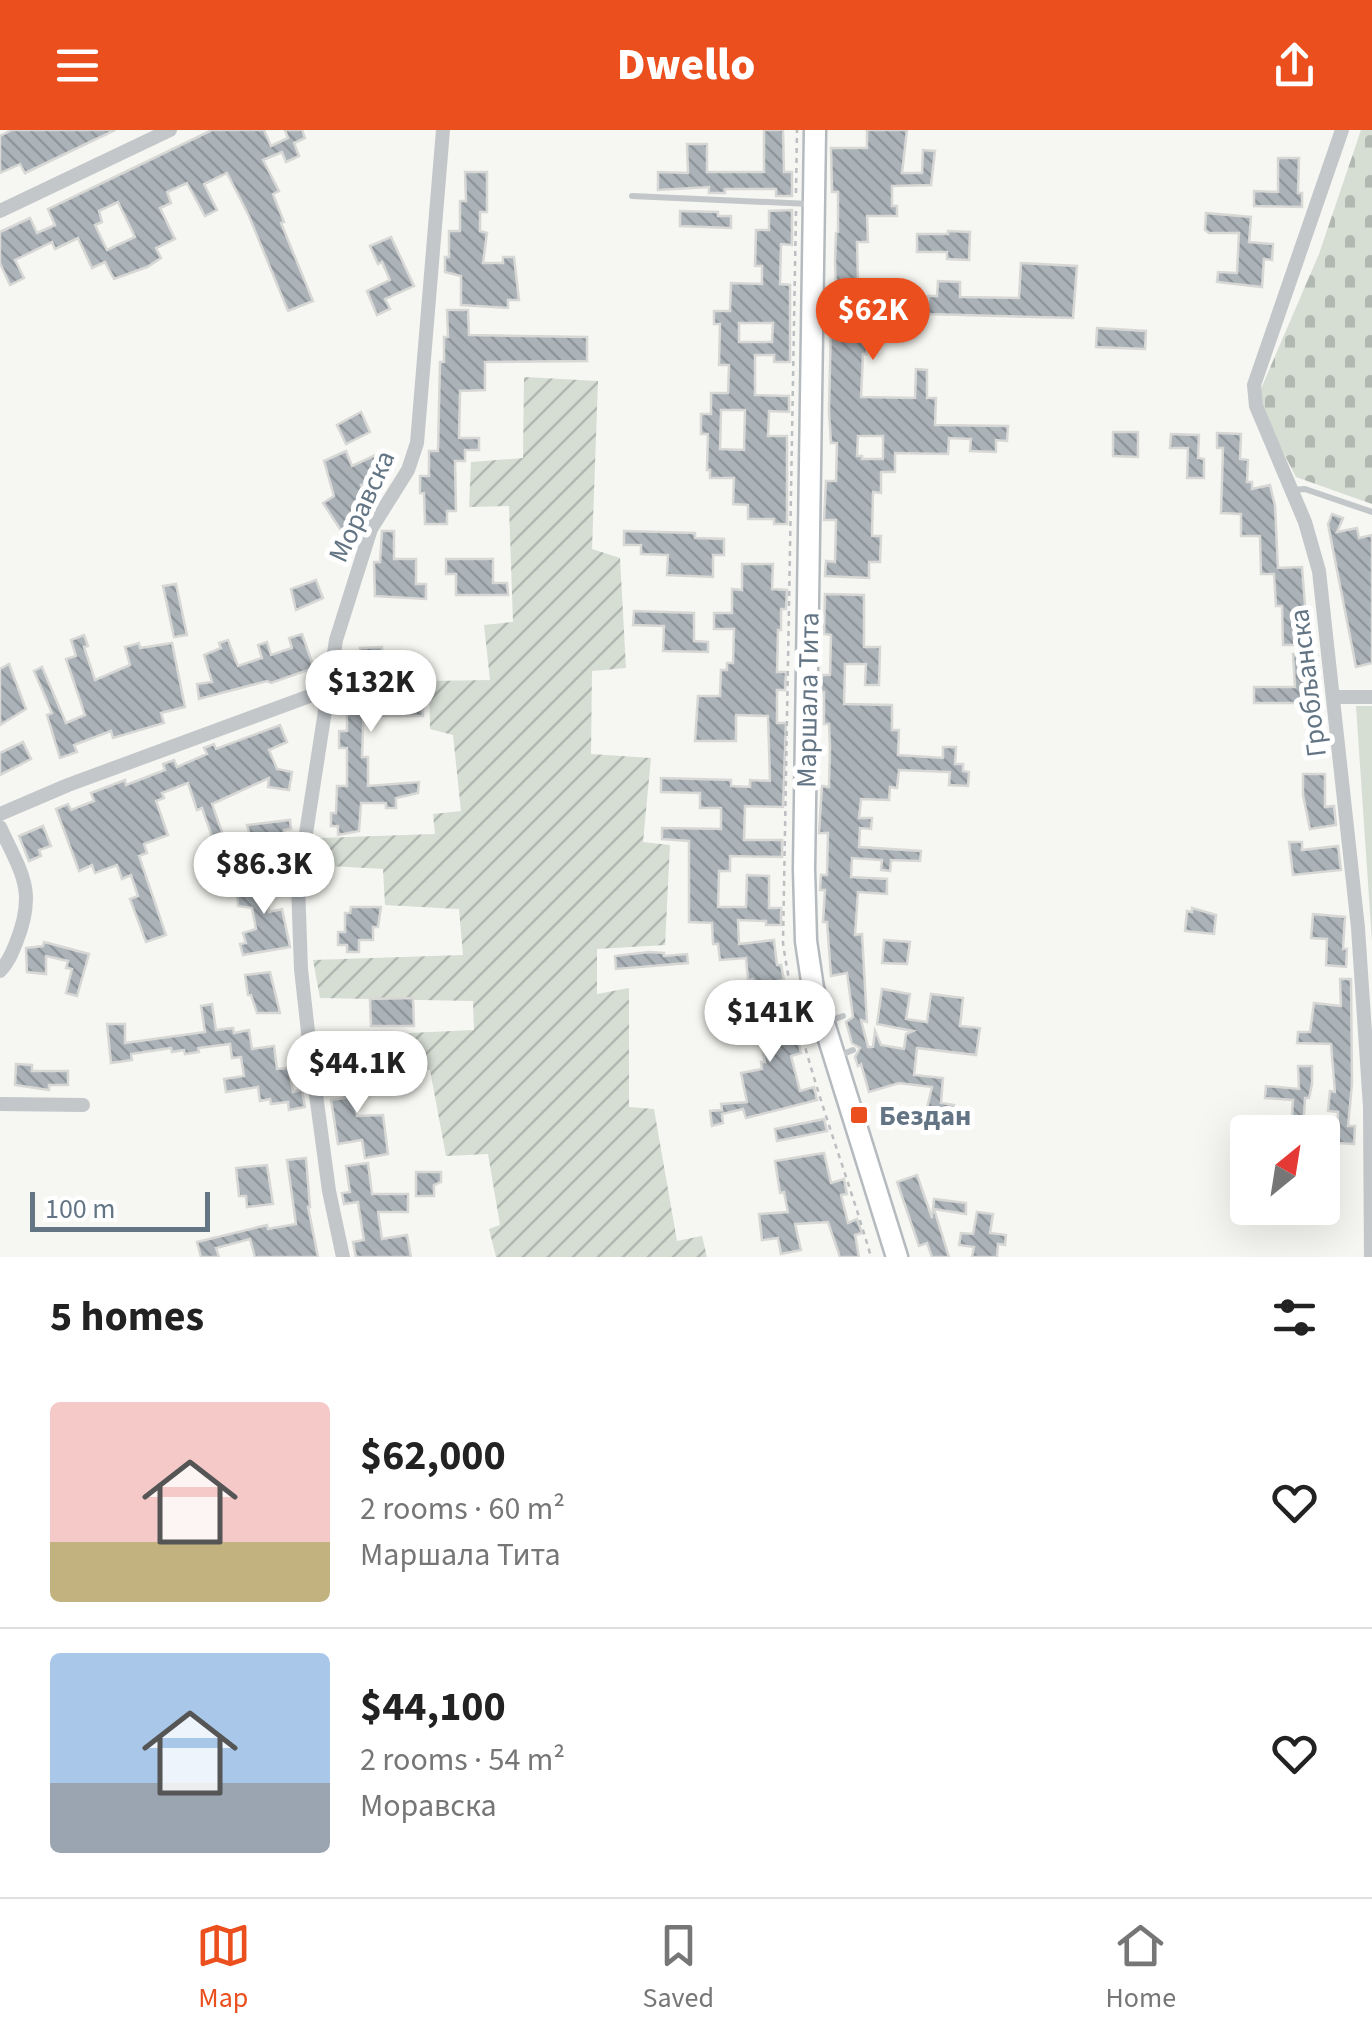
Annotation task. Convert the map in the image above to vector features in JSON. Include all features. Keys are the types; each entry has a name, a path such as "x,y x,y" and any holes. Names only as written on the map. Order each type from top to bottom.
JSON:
{"main road":[{"name":"Маршала Тита","path":"815,130 804,869 808,953 821,1024 897,1257"}],"street":[{"path":"0,211 170,130"},
{"name":"Моравска","path":"344,1257 329,1191 310,1050 298,886 336,640 371,530 408,470 417,443 443,130"},
{"name":"Гробљанска","path":"1342,130 1254,385 1256,406 1316,554 1335,697 1364,1028 1370,1107 1371,1257"},
{"path":"0,814 326,690"},
{"path":"1335,697 1372,697"},
{"path":"0,827 19,868 28,902 14,947 0,971"},
{"path":"0,1104 83,1104"}],"lane":[{"path":"632,196 814,204"},
{"path":"1292,490 1305,490 1372,512"},
{"path":"821,1024 843,1016"},
{"path":"832,1058 853,1050"}],"green space":[{"path":"1361,130 1372,130 1372,504 1296,477 1265,417 1260,391 1319,254"},
{"path":"524,377 598,381 592,549 620,558 626,668 592,671 591,754 651,758 643,842 670,845 665,945 597,949 597,994 629,988 629,1107 654,1109 677,1241 702,1236 707,1257 496,1257 489,1229 500,1225 488,1154 446,1156 430,1070 329,1068 324,1037 474,1030 473,1001 320,998 313,960 463,955 459,909 385,905 383,869 313,865 320,838 435,834 433,814 461,811 453,735 430,729 429,681 490,680 484,625 513,622 509,506 469,507 471,462 523,458"},
{"path":"1356,706 1372,706 1372,942"}],"building":[{"path":"12,130 115,130 25,173 20,164 0,173 0,136"},
{"path":"212,130 264,130 271,146 288,138 285,130 302,130 305,138 294,143 299,156 286,162 282,152 263,160 279,191 273,194 284,222 281,223 313,301 288,311 227,173 204,184 217,210 205,216 187,183 167,192 171,203 160,208 175,239 156,248 161,258 147,267 114,279 105,262 92,268 78,238 55,249 52,242 15,260 24,278 10,285 0,263 0,232 30,218 37,233 55,225 48,209","holes":["118,202 135,237 107,250 95,225 102,222 99,211"]},
{"path":"764,130 783,130 784,172 792,172 792,196 776,196 776,189 725,189 725,193 709,193 709,187 658,190 658,172 688,173 687,144 707,144 707,172 764,172"},
{"path":"867,130 907,130 902,173 922,173 923,150 935,151 931,185 892,186 892,206 897,206 897,216 867,216 868,242 857,242 859,319 873,319 873,333 867,333 867,354 863,354 861,397 915,398 916,369 927,370 927,398 936,398 935,425 1008,426 1007,441 996,440 996,452 970,451 971,439 949,438 948,454 895,453 895,472 881,472 881,493 873,492 872,536 881,536 880,562 869,562 869,578 825,576 826,561 835,562 836,520 824,520 826,481 836,481 837,443 831,443 829,412 831,319 837,319 838,232 838,192 832,192 831,148 867,148","holes":["858,436 883,436 883,459 857,456"]},
{"path":"1278,158 1299,158 1298,193 1302,193 1302,207 1254,206 1254,191 1278,192"},
{"path":"465,172 487,172 487,212 480,212 480,231 487,233 483,263 503,263 503,257 514,257 519,300 508,300 508,308 461,305 461,276 445,272 449,231 460,231 460,201 466,201"},
{"path":"792,210 792,245 781,244 780,284 790,285 790,362 774,362 774,355 755,355 755,395 789,396 789,412 769,411 768,436 787,436 787,524 774,524 774,519 748,519 748,505 733,504 734,478 710,478 708,434 701,434 701,414 711,414 711,393 728,393 729,365 719,365 720,324 714,324 714,311 730,311 731,283 762,284 762,266 755,266 756,230 769,230 769,211","holes":["739,323 773,323 772,342 739,342","721,410 745,410 744,450 720,449"]},
{"path":"680,211 731,216 731,228 680,226"},
{"path":"1206,213 1251,217 1249,242 1273,244 1272,260 1264,259 1262,287 1217,282 1218,272 1237,273 1239,233 1209,233 1205,230"},
{"path":"970,232 969,260 947,259 947,252 917,252 917,234"},
{"path":"391,237 414,286 385,299 390,309 377,315 367,291 390,280 370,246"},
{"path":"1021,263 1077,266 1073,318 928,314 928,296 937,296 938,281 960,282 960,297 1019,298"},
{"path":"447,310 468,310 469,335 587,337 587,361 485,362 485,390 460,391 459,438 479,438 479,450 465,450 465,461 455,461 456,511 447,511 447,524 425,524 420,476 429,476 429,451 438,451 440,362 444,362 444,337 448,337"},
{"path":"1097,328 1146,331 1145,349 1096,347"},
{"path":"361,412 370,432 346,444 337,425"},
{"path":"1113,432 1138,432 1138,457 1113,456"},
{"path":"1217,433 1241,434 1240,459 1248,460 1247,482 1252,482 1252,489 1270,485 1278,568 1302,567 1306,618 1302,618 1302,645 1283,645 1282,606 1276,606 1274,574 1261,574 1260,536 1241,536 1241,514 1221,513 1223,448 1217,448"},
{"path":"1171,434 1199,435 1198,458 1204,459 1204,478 1187,478 1188,448 1170,448"},
{"path":"346,451 352,466 378,454 387,473 361,485 372,507 348,518 357,531 346,538 323,503 334,496 324,461"},
{"path":"1332,514 1343,518 1337,532 1357,528 1359,538 1372,535 1372,663 1356,667 1328,524"},
{"path":"382,531 394,531 394,559 416,559 416,584 426,584 426,599 375,596 374,562 380,562"},
{"path":"624,531 695,533 695,538 724,539 724,555 713,555 713,577 667,575 668,555 641,554 641,545 624,545"},
{"path":"446,559 493,559 493,583 507,583 508,595 456,595 456,574 446,574"},
{"path":"742,564 773,564 772,589 787,590 786,609 781,609 778,630 777,672 786,672 785,690 777,690 777,723 786,723 783,807 745,806 744,840 782,840 782,857 730,856 730,871 719,871 718,907 746,907 747,875 769,876 769,908 781,908 781,925 738,920 739,944 774,940 777,965 781,965 784,980 754,986 753,979 748,980 746,958 720,960 718,944 713,944 712,923 689,922 689,841 662,839 662,828 721,829 721,808 700,808 700,793 661,792 661,778 731,780 731,786 750,787 750,780 770,781 768,716 736,715 736,741 695,741 698,696 720,696 721,670 727,670 727,663 733,663 734,629 714,629 714,613 732,613 732,589 742,590"},
{"path":"316,580 323,598 296,610 291,589"},
{"path":"176,584 187,635 174,637 163,586"},
{"path":"825,594 864,595 864,647 880,647 879,685 865,685 866,664 845,664 844,704 892,705 892,730 899,730 898,755 943,758 943,747 956,747 955,764 963,764 963,771 969,772 968,786 949,785 950,772 899,770 897,788 890,787 889,800 861,799 859,818 872,818 871,829 860,828 859,847 921,851 920,861 891,860 890,871 881,870 882,860 852,858 851,877 887,879 887,894 858,892 855,935 862,934 867,1022 861,1020 868,1047 873,1047 875,1031 881,1045 904,1049 906,1034 913,1031 877,1024 882,989 910,994 906,1019 927,1022 931,994 963,998 960,1026 980,1028 976,1055 917,1048 914,1075 943,1078 941,1103 954,1105 953,1113 964,1115 962,1126 924,1121 932,1087 899,1083 869,1092 855,1057 860,1048 852,1043 846,1022 853,1017 847,973 831,976 827,922 823,922 825,890 820,890 821,875 827,875 828,833 819,833 822,786 829,787 829,724 824,724 821,692 822,675 830,675 831,635 824,634"},
{"path":"634,611 694,613 694,641 708,642 708,652 663,651 664,626 633,625"},
{"path":"302,634 314,668 271,683 199,699 197,684 212,682 204,655 221,648 219,643 228,640 238,666 262,658 258,645 267,642 271,655 292,648 289,638"},
{"path":"84,635 95,680 130,665 125,647 172,643 185,707 161,713 164,723 113,738 111,731 74,745 77,752 60,758 47,715 52,713 34,671 42,667 66,723 85,715 66,659 76,656 71,640"},
{"path":"382,647 382,657 407,657 407,701 423,701 423,716 383,716 383,697 364,697 362,757 368,757 368,786 419,782 418,793 396,798 396,808 386,808 386,803 361,803 359,831 338,835 338,826 331,826 331,813 336,813 337,786 347,786 347,748 339,748 339,731 347,731 347,678 360,678 360,648"},
{"path":"1293,654 1317,654 1319,668 1313,668 1313,703 1254,703 1254,687 1295,687"},
{"path":"9,664 26,709 0,725 0,669"},
{"path":"280,725 287,742 269,750 277,769 292,772 289,790 268,787 269,778 212,804 232,860 246,855 248,865 230,870 234,889 224,892 211,847 215,845 188,783 162,793 164,798 156,801 168,835 144,844 147,853 139,856 166,935 146,942 130,899 138,896 131,875 122,879 117,865 95,873 92,865 79,871 56,809 68,804 71,810 94,801 91,793 165,770 163,764 174,760 177,767 207,754 204,748 214,744 216,749"},
{"path":"23,742 31,759 0,775 0,753"},
{"path":"1303,774 1325,774 1325,807 1334,806 1336,825 1310,829"},
{"path":"290,820 291,829 284,830 282,851 254,848 247,825"},
{"path":"43,826 51,846 39,850 41,856 29,861 19,836"},
{"path":"1289,842 1302,842 1302,850 1338,846 1341,870 1293,875"},
{"path":"278,866 278,878 265,881 269,912 282,909 290,947 243,955 243,933 256,929 252,908 238,906 237,894 257,891 256,867"},
{"path":"351,907 381,907 378,927 373,927 373,940 359,940 359,952 347,952 347,945 338,945 338,932 345,932 345,913 350,913"},
{"path":"1192,908 1216,915 1214,934 1185,931 1187,911 1192,912"},
{"path":"1313,914 1345,917 1346,967 1326,965 1327,939 1311,938"},
{"path":"884,940 910,942 907,964 882,963"},
{"path":"44,942 89,954 77,996 66,993 72,969 66,968 68,961 46,956 46,974 27,972 26,948 43,946"},
{"path":"649,952 664,956 687,954 688,963 616,969 615,956"},
{"path":"270,972 280,1013 257,1013 248,995 245,975"},
{"path":"1340,979 1351,979 1352,1084 1348,1126 1355,1126 1354,1144 1340,1143 1340,1115 1328,1111 1330,1091 1335,1092 1331,1044 1297,1043 1298,1032 1310,1032 1314,1003 1341,1006"},
{"path":"413,998 414,1026 371,1026 370,999"},
{"path":"787,1000 801,1053 791,1056 800,1091 814,1087 817,1100 746,1118 743,1109 722,1114 723,1123 712,1126 710,1111 722,1110 721,1104 747,1102 741,1073 762,1069 761,1062 765,1062 760,1020 731,1024 730,1014 738,1013 737,1009"},
{"path":"212,1004 216,1030 249,1030 252,1049 274,1046 277,1069 289,1068 293,1092 302,1090 305,1107 289,1110 288,1102 260,1101 258,1087 226,1092 224,1079 244,1076 241,1057 232,1058 230,1044 198,1048 199,1052 185,1054 184,1050 172,1052 171,1048 131,1054 132,1060 111,1063 107,1024 125,1024 125,1043 205,1032 201,1006"},
{"path":"16,1064 32,1065 32,1071 68,1071 68,1085 49,1085 49,1090 15,1085"},
{"path":"1298,1066 1312,1066 1304,1115 1292,1115 1293,1100 1265,1098 1266,1086 1299,1089"},
{"path":"368,1069 370,1087 354,1089 357,1116 383,1115 388,1154 365,1158 362,1140 338,1144 331,1100 345,1098 343,1081 329,1082 328,1073"},
{"path":"824,1119 827,1131 777,1141 775,1129"},
{"path":"824,1153 831,1183 844,1179 847,1194 841,1195 848,1223 857,1219 862,1233 855,1235 859,1257 840,1257 828,1222 795,1224 801,1250 781,1254 778,1238 762,1240 759,1214 788,1212 784,1192 780,1193 775,1161"},
{"path":"306,1158 308,1207 318,1257 255,1257 250,1239 216,1248 219,1257 201,1257 197,1242 267,1225 268,1229 296,1224 287,1160"},
{"path":"368,1163 372,1194 408,1194 408,1212 378,1212 382,1239 407,1235 411,1257 356,1257 353,1242 364,1240 358,1202 344,1204 342,1193 350,1192 346,1166"},
{"path":"267,1165 273,1204 247,1207 246,1196 239,1196 236,1168"},
{"path":"416,1172 441,1172 441,1182 434,1185 434,1196 416,1196"},
{"path":"917,1175 932,1218 934,1199 966,1203 966,1214 934,1209 949,1257 932,1257 927,1243 919,1246 897,1182"},
{"path":"977,1212 993,1214 990,1233 1006,1235 1005,1245 998,1244 997,1257 972,1257 974,1247 959,1245 961,1233 973,1234"}],"place":[{"name":"Бездан","path":"859,1115"}]}
